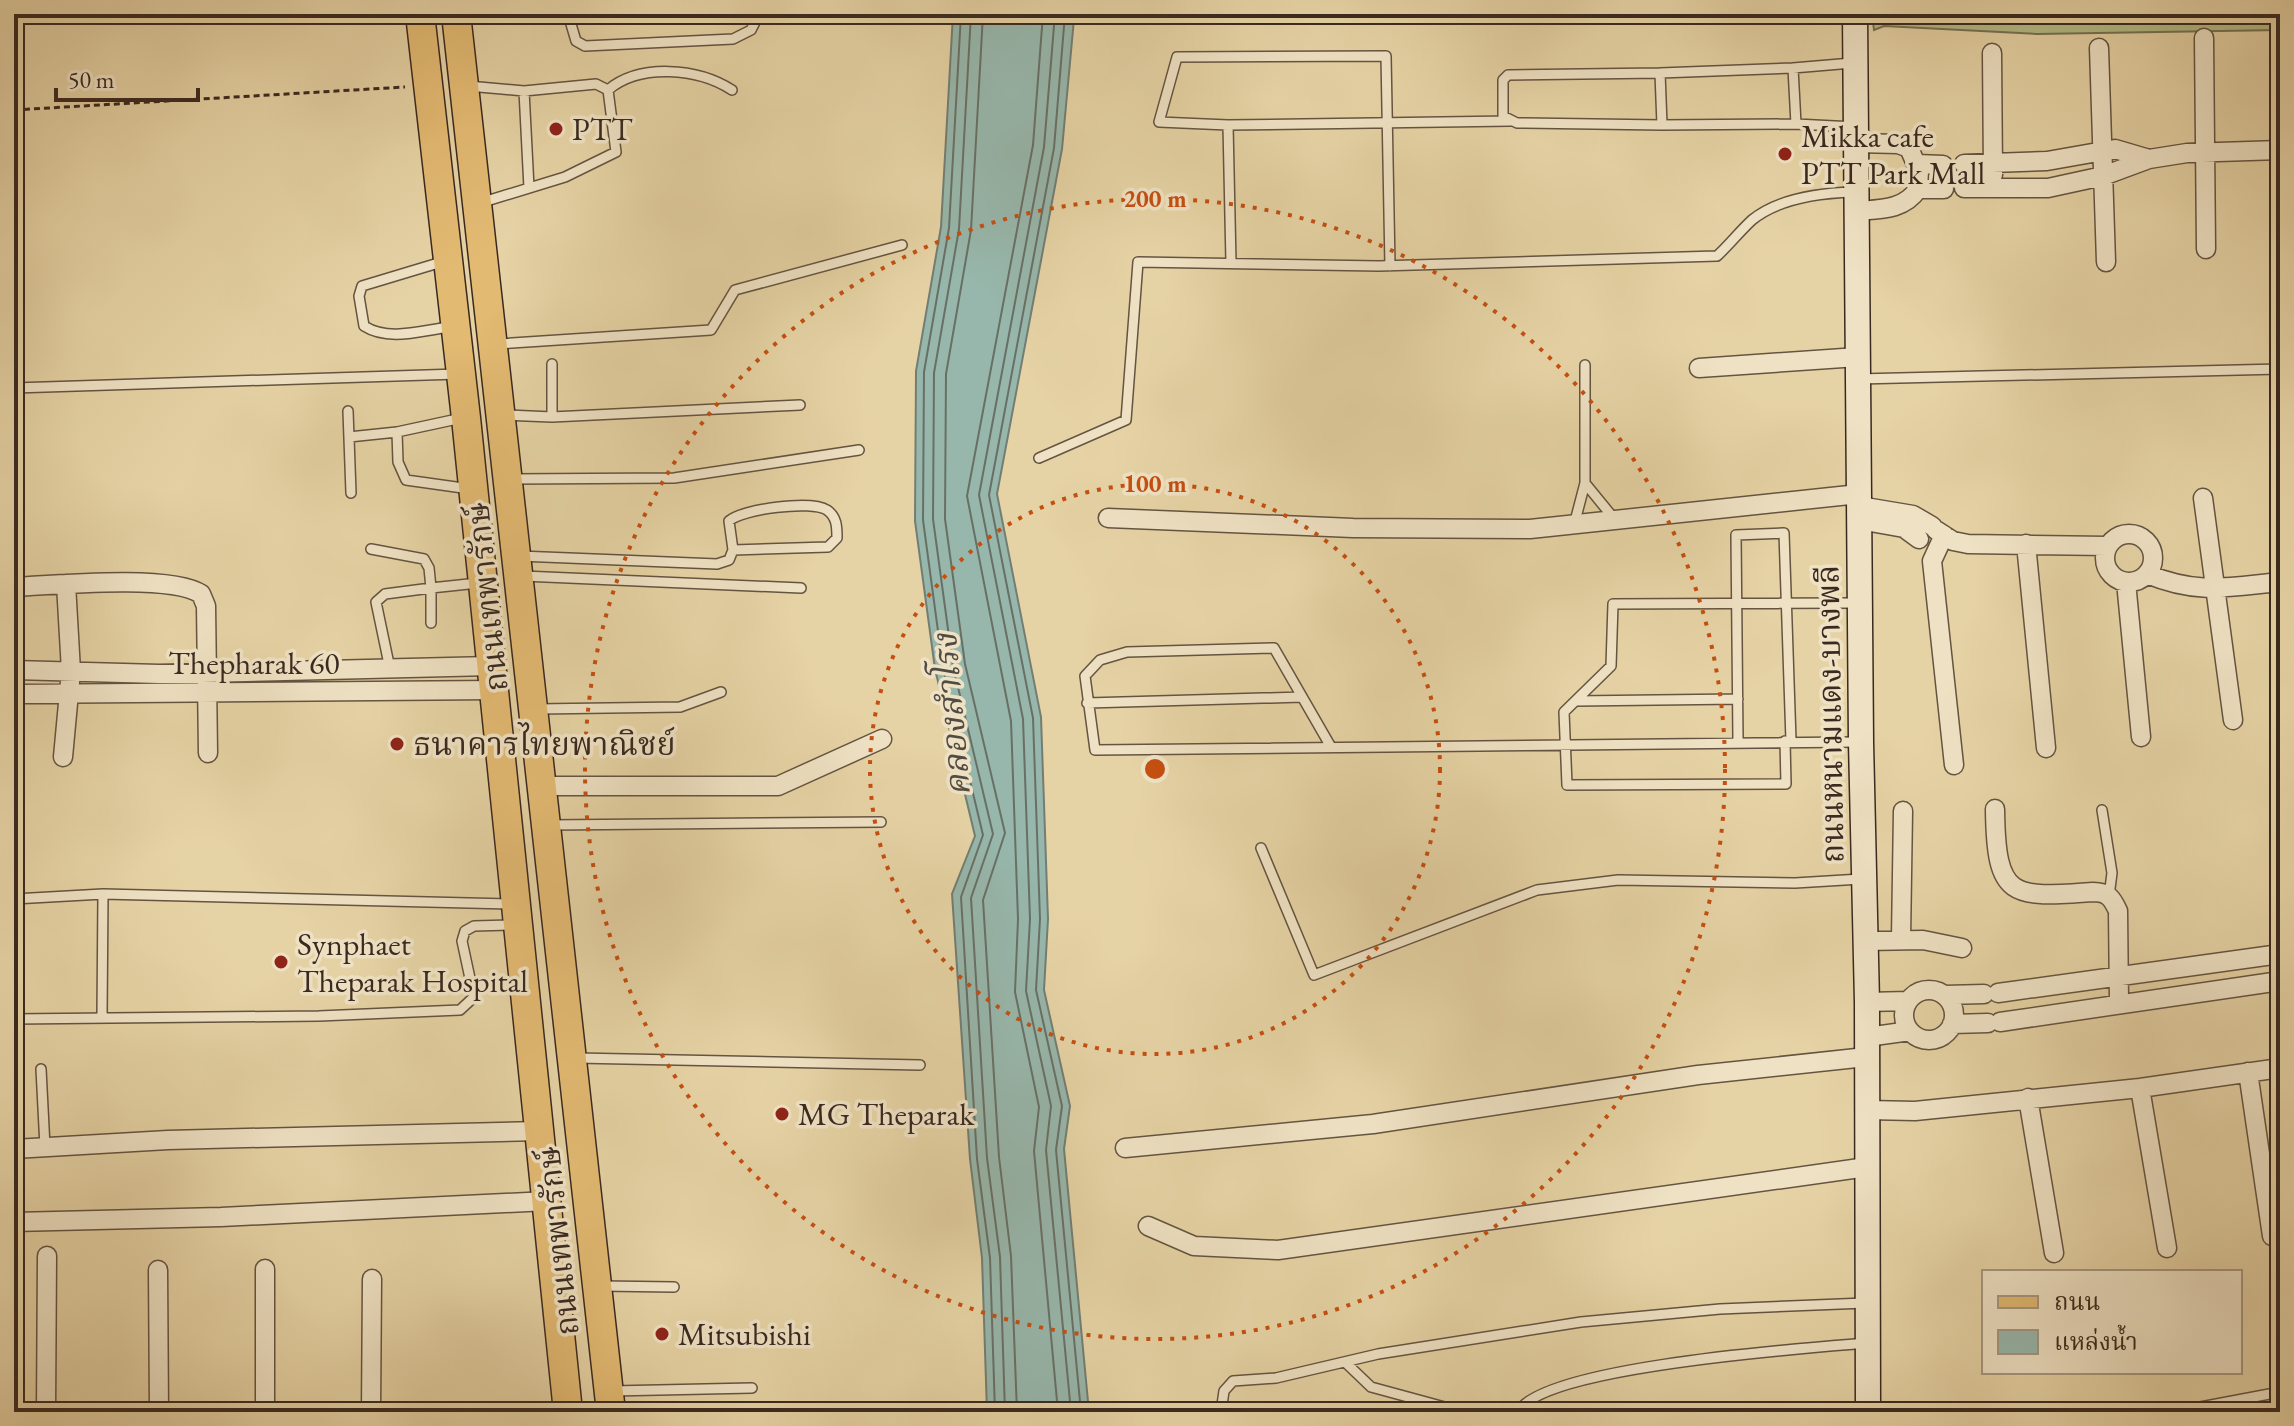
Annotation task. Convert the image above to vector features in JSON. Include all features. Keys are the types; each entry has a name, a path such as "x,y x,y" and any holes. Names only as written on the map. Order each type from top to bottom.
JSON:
{"main road":[{"name":"ถนนเทพารักษ์","path":"420,14 474,489 568,1412"},
{"name":"ถนนเทพารักษ์","path":"456,14 610,1401"},
{"name":"ถนนหนามแดง-บางพลี","path":"1855,14 1861,742 1867,1002 1868,1412"}],"street":[{"path":"2204,38 2206,249"},
{"path":"2099,48 2106,262"},
{"path":"1992,53 1992,190"},
{"path":"1856,136 1909,148 1917,164 1918,189 1912,198 1891,208 1857,202"},
{"path":"1964,164 2047,161 2115,149 2149,159"},
{"path":"1964,188 2048,188 2103,176 2149,159 2205,152 2280,150"},
{"path":"1917,164 1943,165"},
{"path":"1918,189 1944,189"},
{"path":"1699,368 1858,368"},
{"path":"2203,498 2233,720"},
{"path":"1108,518 1353,528 1530,529 1859,507 1913,515 1944,554 1968,544 2107,546"},
{"path":"2126,582 2107,569 2107,546 2115,538 2126,534 2147,542 2152,564 2147,574"},
{"path":"1931,538 1954,765"},
{"path":"2026,544 2046,748"},
{"path":"2126,582 2147,574 2184,588 2216,589 2280,582"},
{"path":"2126,582 2141,737"},
{"path":"14,587 66,584 193,588 201,594 206,606 208,753"},
{"path":"63,757 71,671 66,584"},
{"name":"Thepharak 60","path":"14,670 207,672 390,669 493,678"},
{"path":"284,693 285,671"},
{"name":"Thepharak 60","path":"14,694 284,693 493,678"},
{"path":"542,786 778,786 882,739"},
{"path":"1995,809 1999,862 2015,887 2027,895 2093,892 2109,896 2118,911 2119,1002"},
{"path":"1901,938 1903,811"},
{"path":"1866,941 1901,938 1962,948"},
{"path":"1867,1002 1908,1001 1929,990 1945,995 1991,994 2117,974 2280,954"},
{"path":"1952,1024 1994,1022 2280,981"},
{"path":"1908,1001 1904,1020 1910,1031 1932,1040 1947,1033 1952,1024 1953,1010 1945,995"},
{"path":"1125,1148 1373,1124 1867,1047 1910,1031"},
{"path":"1867,1110 1915,1111 2140,1088 2280,1068"},
{"path":"2248,1072 2272,1236"},
{"path":"2140,1088 2167,1248"},
{"path":"2028,1098 2054,1253"},
{"path":"14,1149 168,1140 539,1131"},
{"path":"1148,1226 1194,1246 1219,1249 1323,1247 1867,1167"},
{"path":"14,1222 221,1217 547,1201"},
{"path":"46,1412 47,1256"},
{"path":"265,1269 265,1412"},
{"path":"158,1270 159,1412"},
{"path":"371,1412 372,1279"}],"lane":[{"path":"568,14 576,41 585,46 733,39 751,30 759,14"},
{"path":"1390,266 1389,124 1386,56 1177,57 1159,122 1228,125 1389,124 1510,121 1662,125 1796,124 1856,136"},
{"path":"1510,121 1503,116 1503,80 1508,75 1660,73 1793,68 1856,62"},
{"path":"1793,68 1796,124"},
{"path":"608,90 633,76 674,72 705,75 732,90"},
{"path":"1660,73 1662,125"},
{"path":"465,85 524,91 596,84 608,90"},
{"path":"477,204 565,177 616,152 608,90"},
{"path":"524,91 529,188"},
{"path":"1228,125 1231,263"},
{"path":"1039,458 1126,420 1138,262 1390,266 1717,256 1769,209 1821,193 1857,202"},
{"path":"494,344 711,330 735,290 902,245"},
{"path":"448,260 379,278 362,286 359,296 364,326 375,333 391,335 456,326"},
{"path":"552,364 552,417"},
{"path":"1574,525 1585,483 1585,365"},
{"path":"1858,368 2280,369"},
{"path":"14,388 461,374"},
{"path":"502,415 552,417 800,405"},
{"path":"348,411 351,493"},
{"path":"349,437 397,432 466,418"},
{"path":"397,432 398,462 406,480 474,489"},
{"path":"509,479 674,478 859,450"},
{"path":"1585,483 1618,522"},
{"path":"519,566 717,564 729,560 733,550 729,521 741,511 815,506 828,511 837,523 837,538 828,547 733,550"},
{"path":"1738,741 1738,601 1736,535 1784,533 1786,602 1788,741 1786,784 1567,785 1564,712 1611,666 1613,604 1738,601 1786,602 1860,603"},
{"path":"371,549 424,559 429,568 431,623"},
{"path":"519,566 801,588"},
{"path":"390,669 376,602 385,594 483,583"},
{"path":"1331,747 1274,648 1127,652 1100,660 1085,676 1095,750 1861,742"},
{"path":"534,709 680,707 721,692"},
{"path":"1087,703 1302,697"},
{"path":"1576,701 1738,699"},
{"path":"2102,810 2112,873 2109,896"},
{"path":"547,825 881,822"},
{"path":"1261,848 1314,975 1537,890 1618,880 1795,883 1865,879"},
{"path":"102,1016 103,894"},
{"path":"14,899 103,894 517,915"},
{"path":"14,1019 319,1016 460,1010 474,997 462,941 465,931 517,915"},
{"path":"572,1058 920,1065"},
{"path":"41,1069 45,1147"},
{"path":"597,1286 674,1287"},
{"path":"1221,1412 1224,1391 1233,1381 1276,1378 1378,1354 1581,1322 1720,1309 1867,1303"},
{"path":"1518,1412 1522,1404 1540,1392 1612,1374 1692,1361 1868,1343"},
{"path":"1346,1363 1371,1387 1463,1412"},
{"path":"610,1401 752,1388"},
{"path":"2174,1412 2280,1392"}],"path":[{"path":"14,110 429,86"}],"green space":[{"path":"1872,14 2280,14 2280,30 2037,34 1884,26 1874,30"}],"water":[{"name":"คลองสำโรง","path":"953,14 1072,14 1074,19 1062,149 997,494 1041,717 1048,919 1044,990 1070,1106 1064,1149 1089,1412 987,1412 982,1258 970,1159 952,894 975,836 935,669 915,521 916,371 941,227"}],"place":[{"name":"PTT","path":"556,129"},
{"name":"Mikka cafe PTT Park Mall","path":"1785,154"},
{"name":"ธนาคารไทยพาณิชย์","path":"397,744"},
{"name":"Synphaet Theparak Hospital","path":"281,962"},
{"name":"MG Theparak","path":"782,1114"},
{"name":"Mitsubishi","path":"662,1334"}]}
